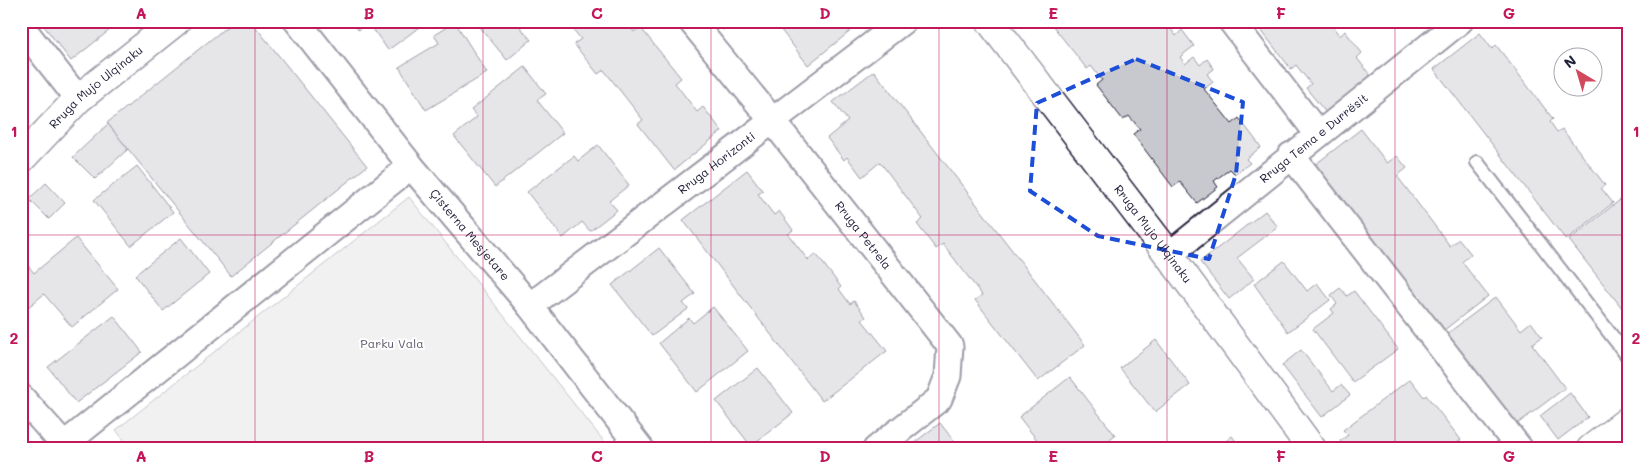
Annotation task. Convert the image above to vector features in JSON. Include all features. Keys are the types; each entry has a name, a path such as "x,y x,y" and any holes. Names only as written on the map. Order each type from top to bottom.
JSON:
{"street":[{"name":"Rruga Mujo Ulqinaku","path":"21,159 78,99 176,21"},
{"name":"Çisterna Mesjetare","path":"297,21 411,166 530,306 641,449"},
{"name":"Rruga Petrela","path":"691,21 772,120 950,346 948,376 939,399 876,449"},
{"name":"Rruga Horizonti","path":"530,306 903,21"},
{"name":"Rruga Mujo Ulqinaku","path":"990,21 1169,254 1312,449"},
{"path":"1230,21 1318,134"},
{"name":"Rruga Tema e Durrësit","path":"1169,254 1460,21"},
{"path":"21,26 78,99"},
{"path":"1291,156 1520,449"},
{"path":"21,397 67,447 411,166"},
{"path":"1591,449 1629,420"}],"lane":[{"path":"1477,162 1629,358"}],"highlighted area":[{"path":"1136,59 1243,102 1236,174 1209,259 1098,236 1030,191 1037,103"}],"green space":[{"name":"Parku Vala","path":"409,197 610,449 131,449 116,430"}],"building":[{"path":"40,21 121,21 71,61"},
{"path":"234,21 251,21 367,166 231,276 107,123"},
{"path":"352,21 428,21 388,50 368,22 358,30"},
{"path":"475,21 515,21 531,40 507,60"},
{"path":"566,21 626,21 634,32 640,27 681,78 675,83 697,112 703,107 722,131 674,170 638,124 643,120 604,70 598,74 574,44 581,39"},
{"path":"717,21 734,21 723,30"},
{"path":"774,21 863,21 808,65"},
{"path":"1049,21 1165,21 1176,36 1182,30 1194,46 1180,57 1185,64 1194,57 1200,65 1207,59 1214,69 1207,74 1213,82 1204,89 1232,124 1239,118 1261,147 1246,159 1250,163 1235,174 1230,169 1214,181 1218,187 1197,203 1180,182 1173,187 1133,134 1140,129 1129,116 1123,120 1096,85 1102,80 1091,66 1087,69"},
{"path":"1254,21 1328,21 1340,36 1345,31 1362,53 1357,58 1376,83 1331,119 1306,88 1311,84 1296,65 1291,69"},
{"path":"455,22 487,73 426,110 399,67 439,43 434,35"},
{"path":"1480,33 1492,49 1496,45 1553,119 1550,122 1557,132 1562,129 1605,185 1601,188 1613,203 1566,240 1434,69"},
{"path":"525,67 546,94 537,100 563,133 495,187 454,136 477,117 471,110"},
{"path":"874,71 1085,345 1038,381 975,300 982,295 943,244 936,249 917,224 923,219 880,162 862,177 847,157 844,160 827,138 848,121 833,102"},
{"path":"108,124 128,149 95,179 73,157"},
{"path":"1361,129 1387,163 1397,156 1407,168 1397,176 1450,246 1459,239 1471,254 1462,262 1488,296 1439,334 1312,167"},
{"path":"598,145 629,185 609,201 617,210 590,231 582,222 563,238 527,192 574,156 578,161"},
{"path":"137,166 173,212 131,246 94,200"},
{"path":"747,170 763,191 758,194 774,215 779,211 793,230 788,234 808,260 816,254 841,287 839,289 850,304 854,301 866,317 862,320 887,351 822,401 683,220"},
{"path":"46,183 65,203 49,219 29,199"},
{"path":"1620,200 1629,211 1629,317 1569,240"},
{"path":"1265,211 1278,227 1237,258 1254,279 1229,299 1200,262"},
{"path":"76,238 118,289 72,327 44,294 21,313 21,257 34,273"},
{"path":"181,238 209,274 163,311 135,275"},
{"path":"659,248 695,294 683,303 688,309 652,336 612,285"},
{"path":"1284,261 1307,291 1317,283 1330,300 1288,332 1254,284"},
{"path":"1340,288 1347,296 1354,291 1398,349 1353,382 1313,329 1334,313 1331,309 1337,304 1331,295"},
{"path":"1496,297 1521,330 1531,322 1542,337 1532,344 1565,388 1513,427 1444,336"},
{"path":"713,307 748,351 697,392 659,343 689,318 693,323"},
{"path":"114,316 142,352 76,403 48,367"},
{"path":"1156,340 1190,385 1155,412 1120,368"},
{"path":"1301,350 1333,391 1341,385 1350,395 1322,417 1282,365"},
{"path":"758,368 793,413 751,446 716,401"},
{"path":"1070,377 1115,435 1106,442 1111,449 1044,449 1019,417"},
{"path":"1410,379 1424,397 1426,395 1461,440 1458,442 1463,449 1346,449 1340,441 1348,435 1343,430"},
{"path":"1570,393 1588,417 1558,440 1540,416"},
{"path":"940,423 960,449 906,449"},
{"path":"1232,436 1242,449 1216,449"},
{"path":"1126,442 1131,449 1117,449"}]}
